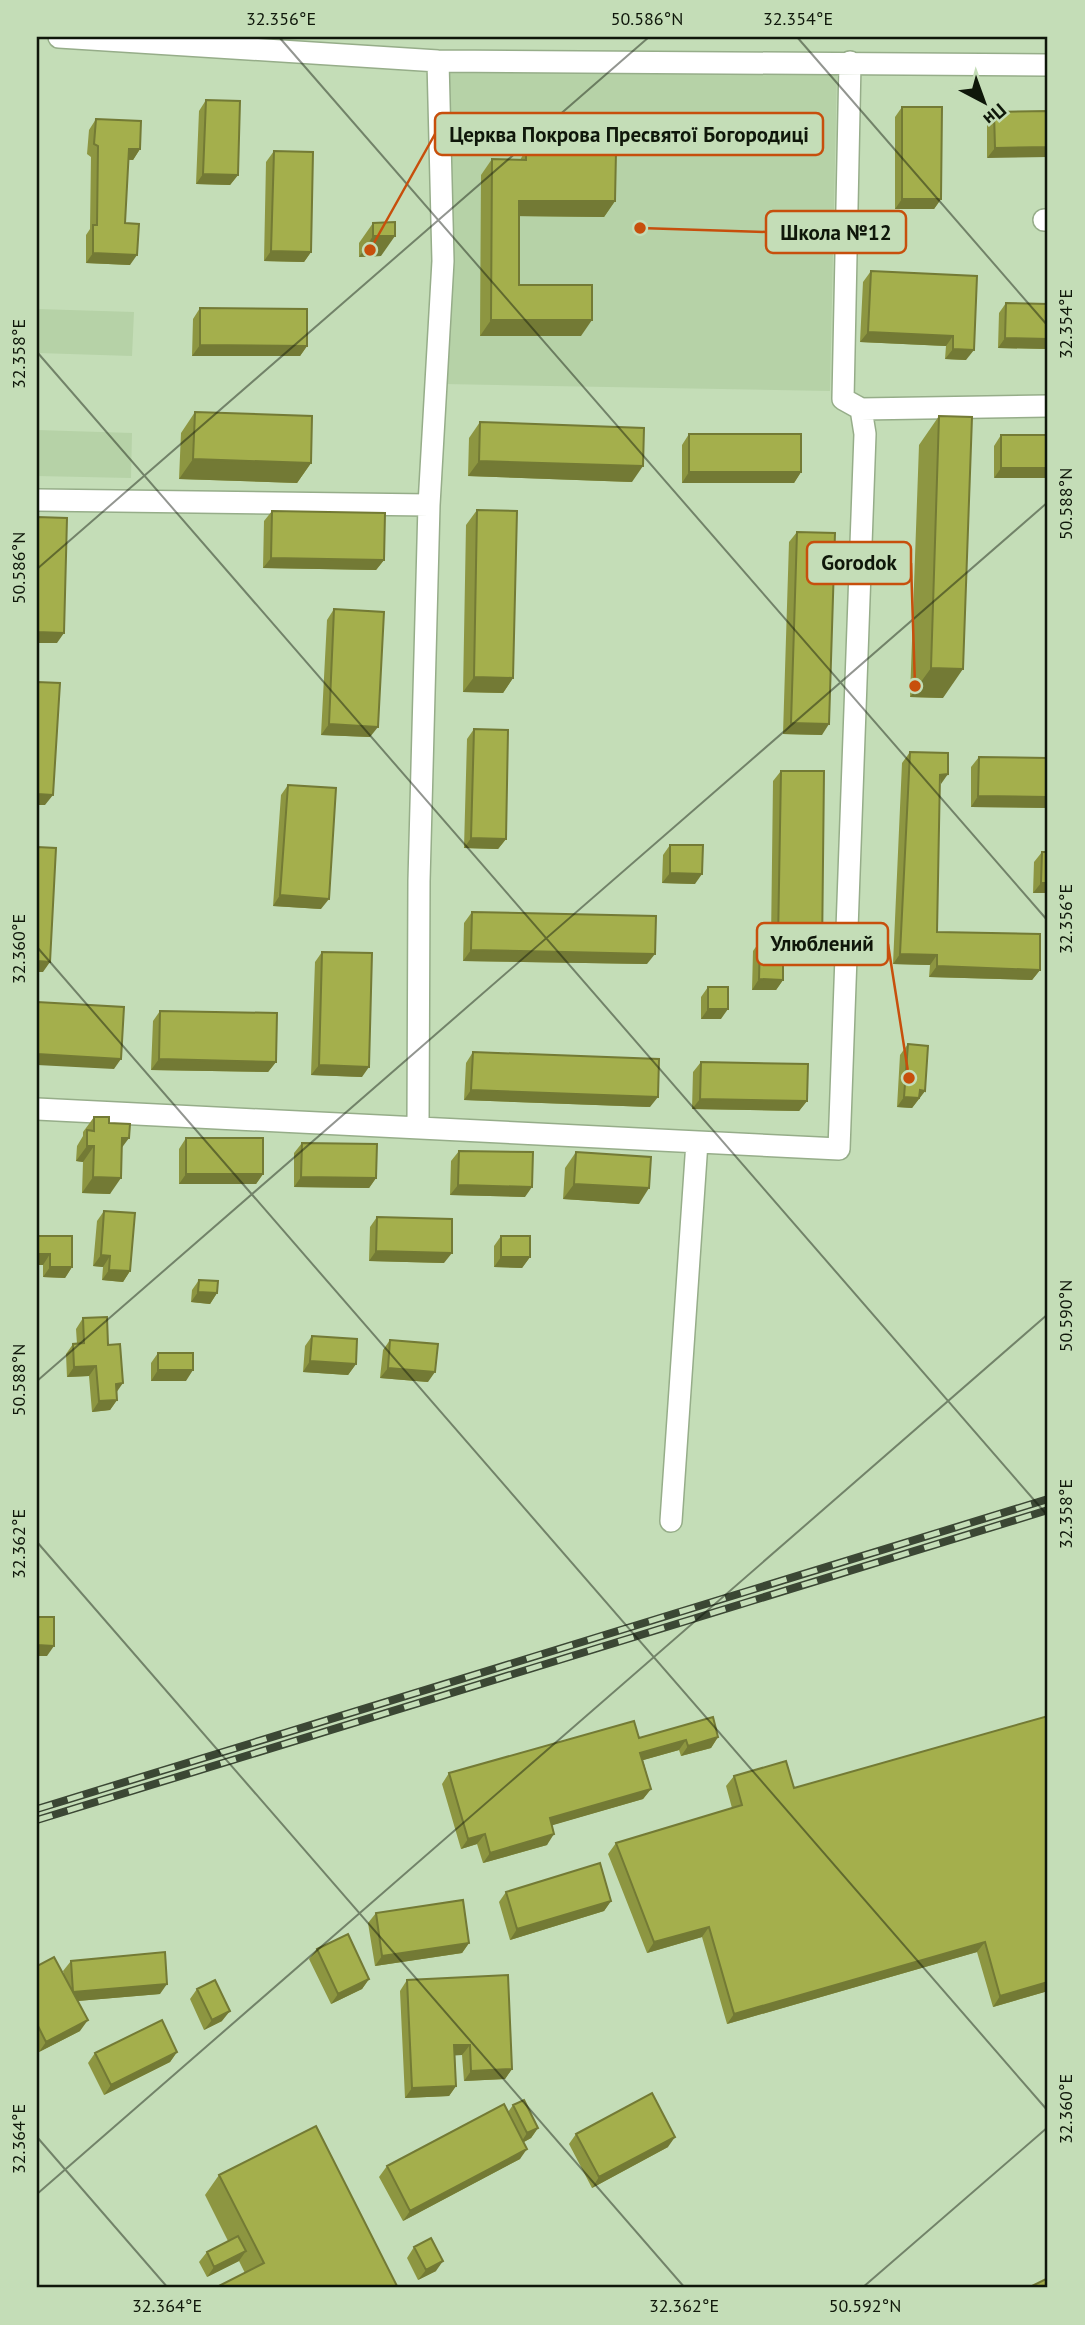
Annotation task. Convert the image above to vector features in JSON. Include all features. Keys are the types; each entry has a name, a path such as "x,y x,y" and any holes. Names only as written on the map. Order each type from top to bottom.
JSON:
{"street":[{"path":"59,37 438,61 1048,65"},
{"path":"418,1128 419,881 429,505 443,261 438,61"},
{"path":"850,62 843,399 861,409 1048,406"},
{"path":"37,1109 839,1149 864,462 861,409"},
{"path":"37,500 429,505"},
{"path":"671,1521 697,1142"}],"shaded area":[{"path":"450,64 837,71 830,391 444,384"},
{"path":"37,309 134,312 132,356 38,353 37,365"},
{"path":"37,430 132,433 131,478 37,476"}],"building":[{"path":"206,100 240,101 238,175 203,174"},
{"path":"902,107 942,107 941,199 902,199"},
{"path":"1048,111 1048,147 995,148 994,112"},
{"path":"96,119 141,121 140,149 129,149 125,223 139,224 137,255 93,253 93,225 97,225 98,146 94,144"},
{"path":"526,150 616,151 615,201 519,201 519,285 592,285 592,320 491,320 492,159 526,160"},
{"path":"274,151 313,152 311,252 271,251"},
{"path":"395,222 395,236 373,236 373,223"},
{"path":"871,271 977,276 974,350 953,349 953,336 868,332"},
{"path":"1006,303 1048,304 1048,339 1005,338"},
{"path":"200,308 307,309 307,346 200,345"},
{"path":"195,412 312,416 311,463 193,459"},
{"path":"939,416 972,417 963,669 931,668"},
{"path":"480,422 644,428 643,466 479,461"},
{"path":"689,434 801,434 801,472 689,472"},
{"path":"1001,435 1048,435 1048,468 1001,468"},
{"path":"477,510 517,511 513,678 474,677"},
{"path":"272,511 385,513 384,560 271,558"},
{"path":"37,517 67,518 64,633 37,632"},
{"path":"797,532 835,533 829,724 791,723"},
{"path":"334,609 384,612 378,727 329,724"},
{"path":"37,682 60,683 53,795 37,794"},
{"path":"474,729 508,730 506,839 471,838"},
{"path":"910,752 948,753 948,774 940,775 937,932 1040,934 1040,970 937,966 937,955 900,954"},
{"path":"979,757 1048,758 1048,797 978,796"},
{"path":"781,771 824,771 822,953 783,953 783,980 759,979 760,941 778,941"},
{"path":"288,785 336,788 329,899 280,895"},
{"path":"670,845 703,845 702,874 670,873"},
{"path":"37,847 56,848 50,962 37,961"},
{"path":"1042,852 1048,852 1048,883 1041,883"},
{"path":"472,912 656,916 655,954 471,950"},
{"path":"322,952 372,953 369,1067 319,1065"},
{"path":"708,987 728,987 728,1009 708,1009"},
{"path":"37,1002 124,1007 121,1059 37,1054"},
{"path":"160,1011 277,1013 276,1062 159,1059"},
{"path":"908,1044 928,1046 925,1091 920,1090 919,1098 904,1097"},
{"path":"473,1052 659,1059 658,1097 471,1090"},
{"path":"701,1062 808,1064 807,1101 700,1099"},
{"path":"94,1117 109,1117 109,1123 130,1124 129,1138 122,1138 121,1178 93,1177 94,1146 87,1146 87,1130 94,1131"},
{"path":"186,1138 263,1138 263,1174 186,1174"},
{"path":"302,1143 377,1144 376,1178 301,1177"},
{"path":"459,1151 533,1152 532,1187 458,1185"},
{"path":"576,1152 651,1157 649,1188 574,1184"},
{"path":"104,1211 135,1213 130,1271 109,1270 110,1256 101,1255"},
{"path":"377,1217 452,1219 452,1253 376,1251"},
{"path":"37,1236 72,1236 72,1267 50,1267 50,1254 37,1254"},
{"path":"501,1236 530,1236 530,1257 501,1257"},
{"path":"199,1280 218,1281 217,1293 198,1292"},
{"path":"107,1317 108,1345 120,1344 123,1383 116,1384 117,1400 99,1401 96,1366 74,1367 73,1344 84,1343 83,1318"},
{"path":"312,1336 357,1339 356,1364 310,1361"},
{"path":"390,1340 438,1344 435,1372 388,1368"},
{"path":"158,1353 193,1353 193,1370 158,1370"},
{"path":"37,1617 54,1617 54,1646 37,1645"},
{"path":"1048,1716 1048,1982 1000,1996 985,1942 734,2014 709,1927 654,1942 616,1843 742,1805 734,1776 786,1761 794,1788"},
{"path":"713,1717 718,1737 688,1746 686,1740 640,1753 651,1789 550,1818 554,1834 490,1853 485,1834 468,1839 449,1773 634,1721 639,1738"},
{"path":"600,1863 611,1901 517,1929 506,1892"},
{"path":"463,1900 469,1943 382,1956 376,1913"},
{"path":"348,1934 369,1979 338,1994 317,1949"},
{"path":"165,1952 167,1984 73,1992 71,1961"},
{"path":"54,1957 88,2020 46,2042 37,2024 37,1966"},
{"path":"508,1975 512,2069 471,2071 470,2045 454,2045 456,2086 412,2088 407,1980"},
{"path":"215,1980 230,2011 212,2020 197,1989"},
{"path":"162,2020 177,2052 111,2085 95,2053"},
{"path":"652,2093 675,2137 599,2177 576,2134"},
{"path":"524,2100 538,2128 527,2133 513,2105"},
{"path":"504,2104 527,2149 410,2211 387,2166"},
{"path":"316,2126 398,2288 215,2288 264,2263 219,2175"},
{"path":"238,2236 246,2251 214,2267 207,2252"},
{"path":"431,2238 443,2261 426,2270 414,2247"},
{"path":"1048,2278 1048,2288 1028,2288"}],"railway":[{"path":"37,1809 1048,1499"},
{"path":"37,1820 1048,1510"}],"place":[{"name":"Школа №12","path":"640,228"},
{"name":"Церква Покрова Пресвятої Богородиці","path":"370,250"},
{"name":"Gorodok","path":"915,686"},
{"name":"Улюблений","path":"909,1078"}]}
